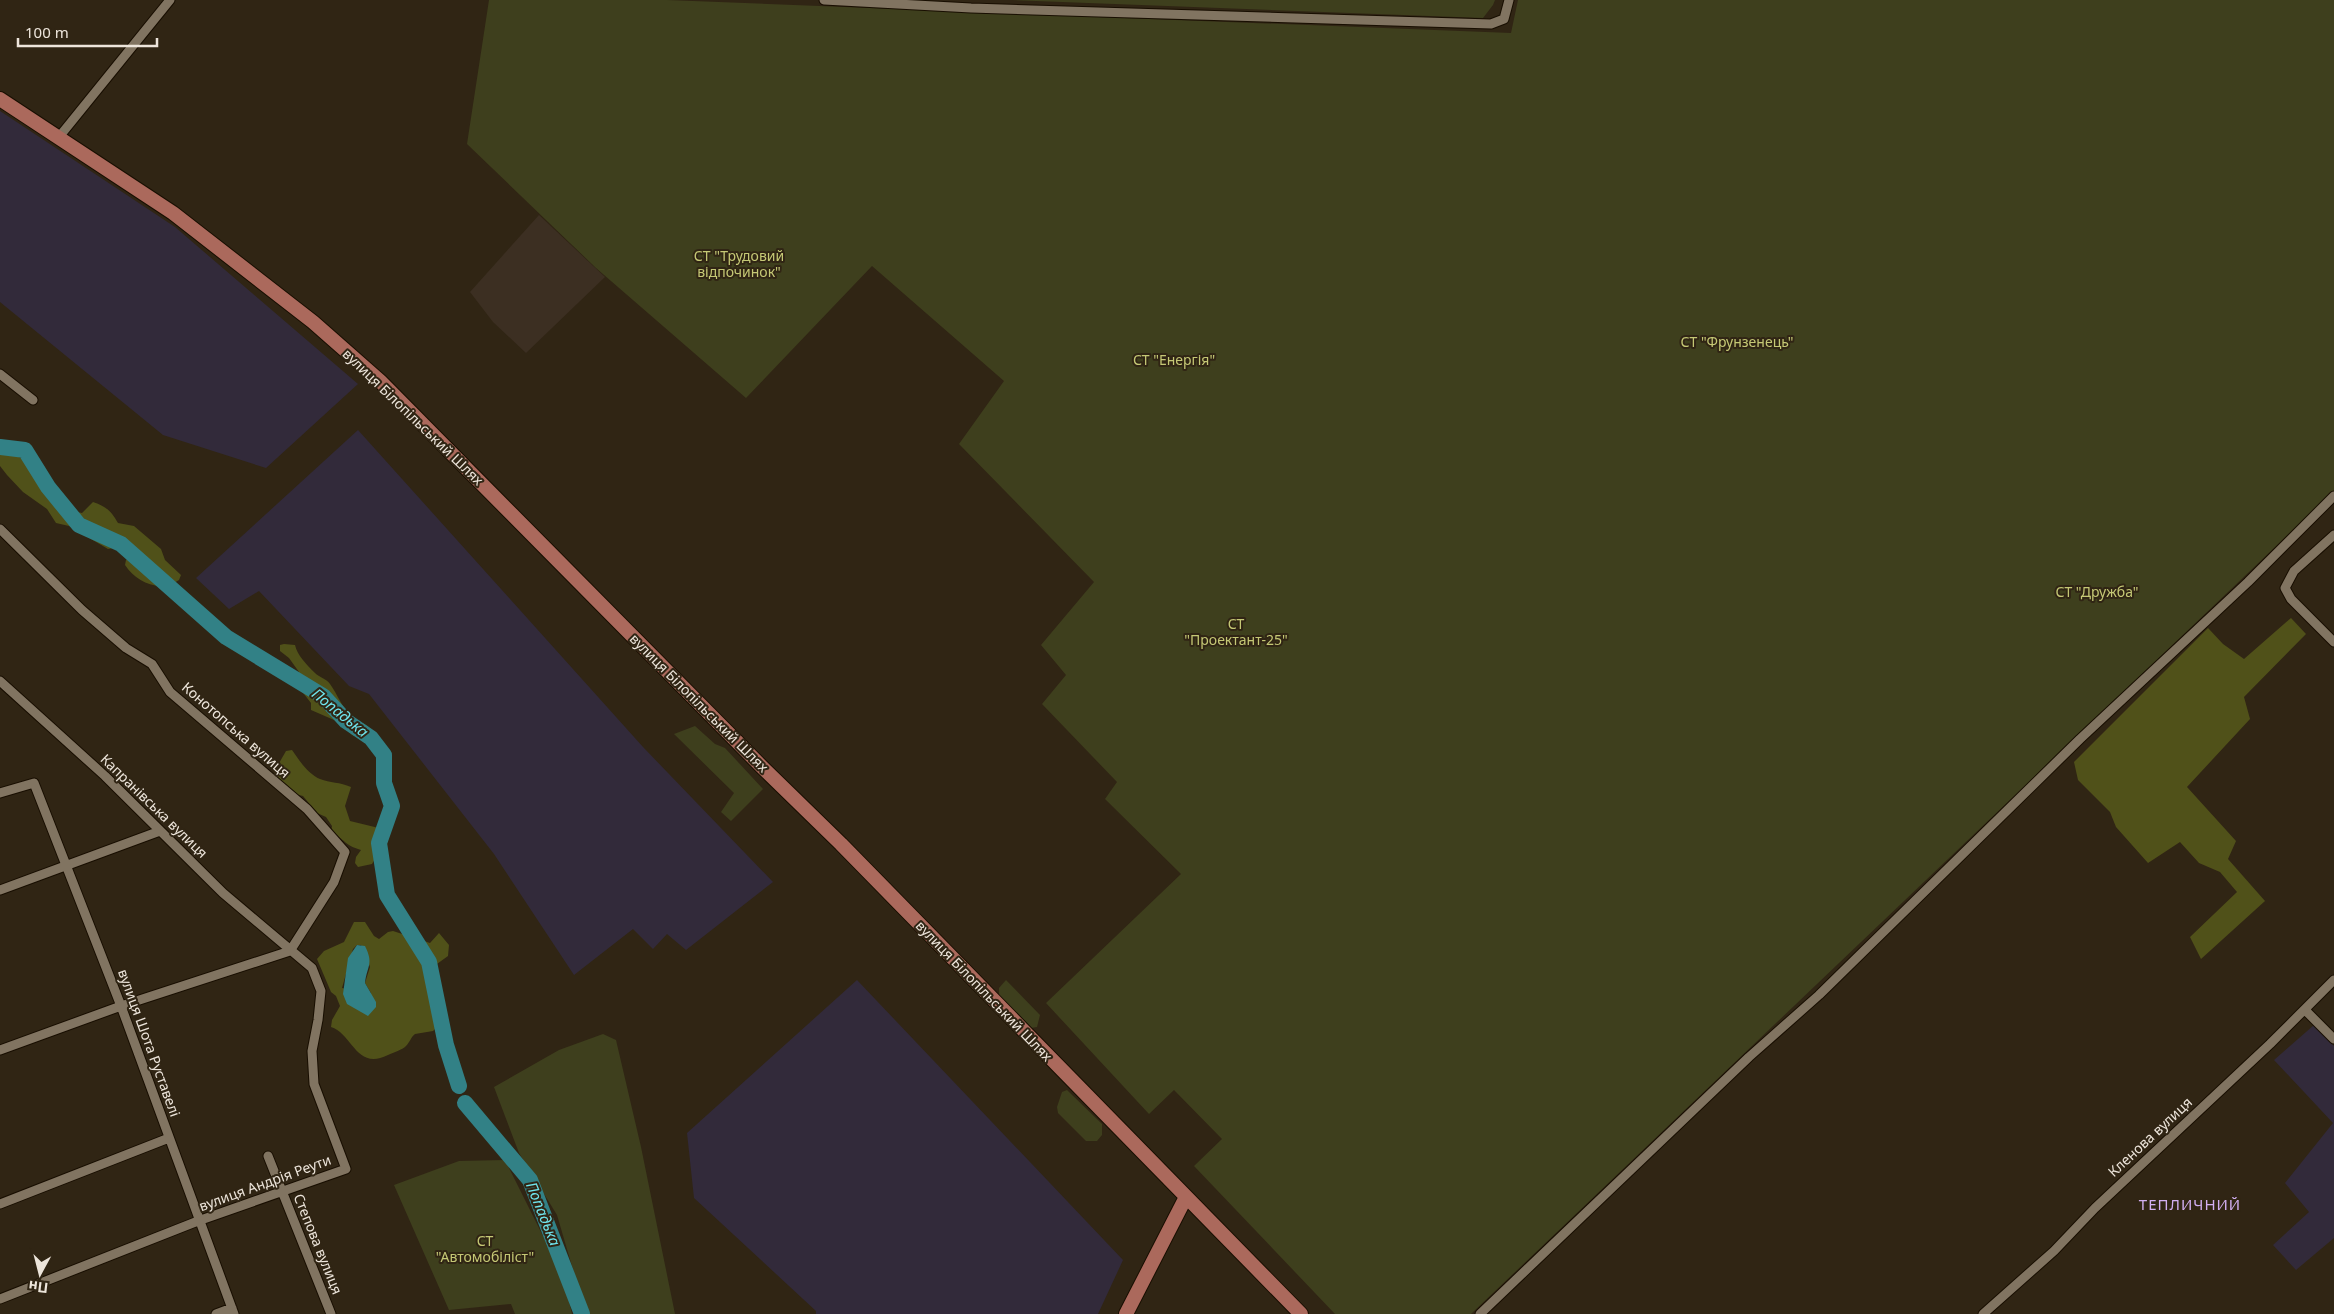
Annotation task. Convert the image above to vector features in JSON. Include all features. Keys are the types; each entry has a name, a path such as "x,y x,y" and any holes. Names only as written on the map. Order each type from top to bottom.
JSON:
{"main road":[{"name":"вулиця Білопільський Шлях","path":"0,99 181,219 314,322 380,381 840,844 1301,1314"},
{"path":"1126,1314 1186,1197"}],"street":[{"path":"59,137 170,0"},
{"path":"824,0 1000,9 1491,24 1504,20 1509,0"},
{"path":"0,374 33,400"},
{"path":"1480,1314 1742,1064 1820,996 2074,746 2248,582 2334,496"},
{"name":"Конотопська вулиця","path":"0,529 82,610 126,648 152,664 170,692 307,809 345,852 334,882 290,951"},
{"path":"2334,536 2294,571 2285,588 2291,598 2334,642"},
{"name":"Капранівська вулиця","path":"0,681 105,776 223,893 290,951"},
{"name":"вулиця Шота Руставелі","path":"0,792 34,783 68,866 121,1006 198,1221 233,1311"},
{"path":"0,890 160,831"},
{"path":"0,1050 121,1006 290,951"},
{"name":"вулиця Андрія Реути","path":"0,1299 198,1221 346,1169 314,1084 312,1051 321,991 312,968 290,951"},
{"name":"Кленова вулиця","path":"1983,1314 2054,1251 2102,1201 2305,1010 2334,980"},
{"path":"2305,1010 2334,1039"},
{"path":"0,1204 169,1138"},
{"name":"Степова вулиця","path":"268,1156 331,1314"},
{"path":"216,1314 233,1311"}],"shaded area":[{"path":"0,111 175,227 358,384 266,468 163,435 0,302"},
{"path":"539,215 605,277 526,353 493,322 470,292"},
{"path":"358,430 643,747 773,882 686,950 667,934 653,949 633,929 574,975 494,854 369,694 349,686 259,591 229,609 196,578"},
{"path":"0,451 25,459 56,501 63,505 70,505 77,512 82,513 93,502 108,510 118,523 134,526 161,549 165,560 181,575 179,580 164,586 157,586 142,581 125,565 126,560 136,556 135,550 128,545 108,549 69,526 56,523 47,509 23,492 0,466"},
{"path":"2291,618 2306,634 2244,697 2250,719 2187,787 2236,841 2228,859 2265,901 2201,959 2190,937 2237,892 2220,872 2199,863 2180,842 2148,863 2116,827 2110,812 2078,780 2074,762 2208,628 2223,644 2244,659"},
{"path":"280,645 295,645 306,663 329,682 352,717 367,725 375,736 369,741 352,735 341,723 311,710 311,703 300,689 299,672 289,658 280,651"},
{"path":"292,750 304,766 316,777 351,787 345,806 350,821 387,830 383,845 372,864 358,867 355,863 356,857 361,850 351,846 331,832 332,826 326,817 317,813 303,796 291,793 274,772 286,751"},
{"path":"354,922 365,922 374,936 379,939 388,932 393,931 430,943 439,933 449,945 448,956 430,969 427,979 440,1003 445,1019 433,1031 415,1034 406,1046 398,1051 377,1059 362,1055 345,1037 331,1027 332,1020 340,1006 336,996 331,992 317,959 324,951 344,942","holes":["357,945 361,945 370,967 365,983 371,993 342,988 353,949"]},
{"path":"857,980 1123,1260 1098,1314 816,1314 816,1311 694,1198 687,1133"},
{"path":"2314,1025 2334,1046 2334,1238 2296,1270 2273,1245 2309,1212 2285,1183 2333,1123 2274,1060"}],"green space":[{"name":"СТ \"Фрунзенець\"","path":"489,0 667,0 1511,33 1518,0 2334,0 2334,491 1471,1314 1335,1314 1194,1166 1222,1139 1174,1090 1149,1114 1046,1003 1181,874 1105,799 1117,782 1042,704 1066,675 1041,645 1094,582 959,444 1004,381 872,266 746,398 596,268 467,144"},
{"path":"1011,0 1495,0 1483,18"},
{"path":"695,726 715,744 725,748 763,789 731,821 721,812 734,793 674,734"},
{"path":"1006,980 1040,1015 1037,1027 1031,1028 999,995 999,988"},
{"path":"603,1034 616,1040 641,1147 675,1314 586,1314 557,1215 519,1153 494,1087 559,1050"},
{"path":"1067,1090 1102,1124 1102,1135 1097,1141 1086,1141 1058,1113 1057,1107 1062,1092"},
{"name":"СТ \"Автомобіліст\"","path":"505,1160 563,1276 572,1314 515,1314 511,1304 449,1310 394,1185 459,1161"}],"water":[{"path":"357,945 365,946 368,952 369,965 365,983 376,1002 376,1007 368,1016 347,1004 343,994 348,958"}],"waterway":[{"name":"Попадька","path":"0,447 25,450 48,487 79,525 121,544 226,637 323,696 346,721 371,738 384,755 384,783 392,806 379,843 387,895 429,962 446,1045 459,1086"},
{"name":"Попадька","path":"465,1103 530,1180 582,1314"}],"district":[{"name":"ТЕПЛИЧНИЙ","path":"2190,1205"}],"park label":[{"name":"СТ \"Трудовий відпочинок\"","path":"739,264"},
{"name":"СТ \"Енергія\"","path":"1174,360"},
{"name":"СТ \"Дружба\"","path":"2097,592"},
{"name":"СТ \"Проектант-25\"","path":"1236,632"}]}
